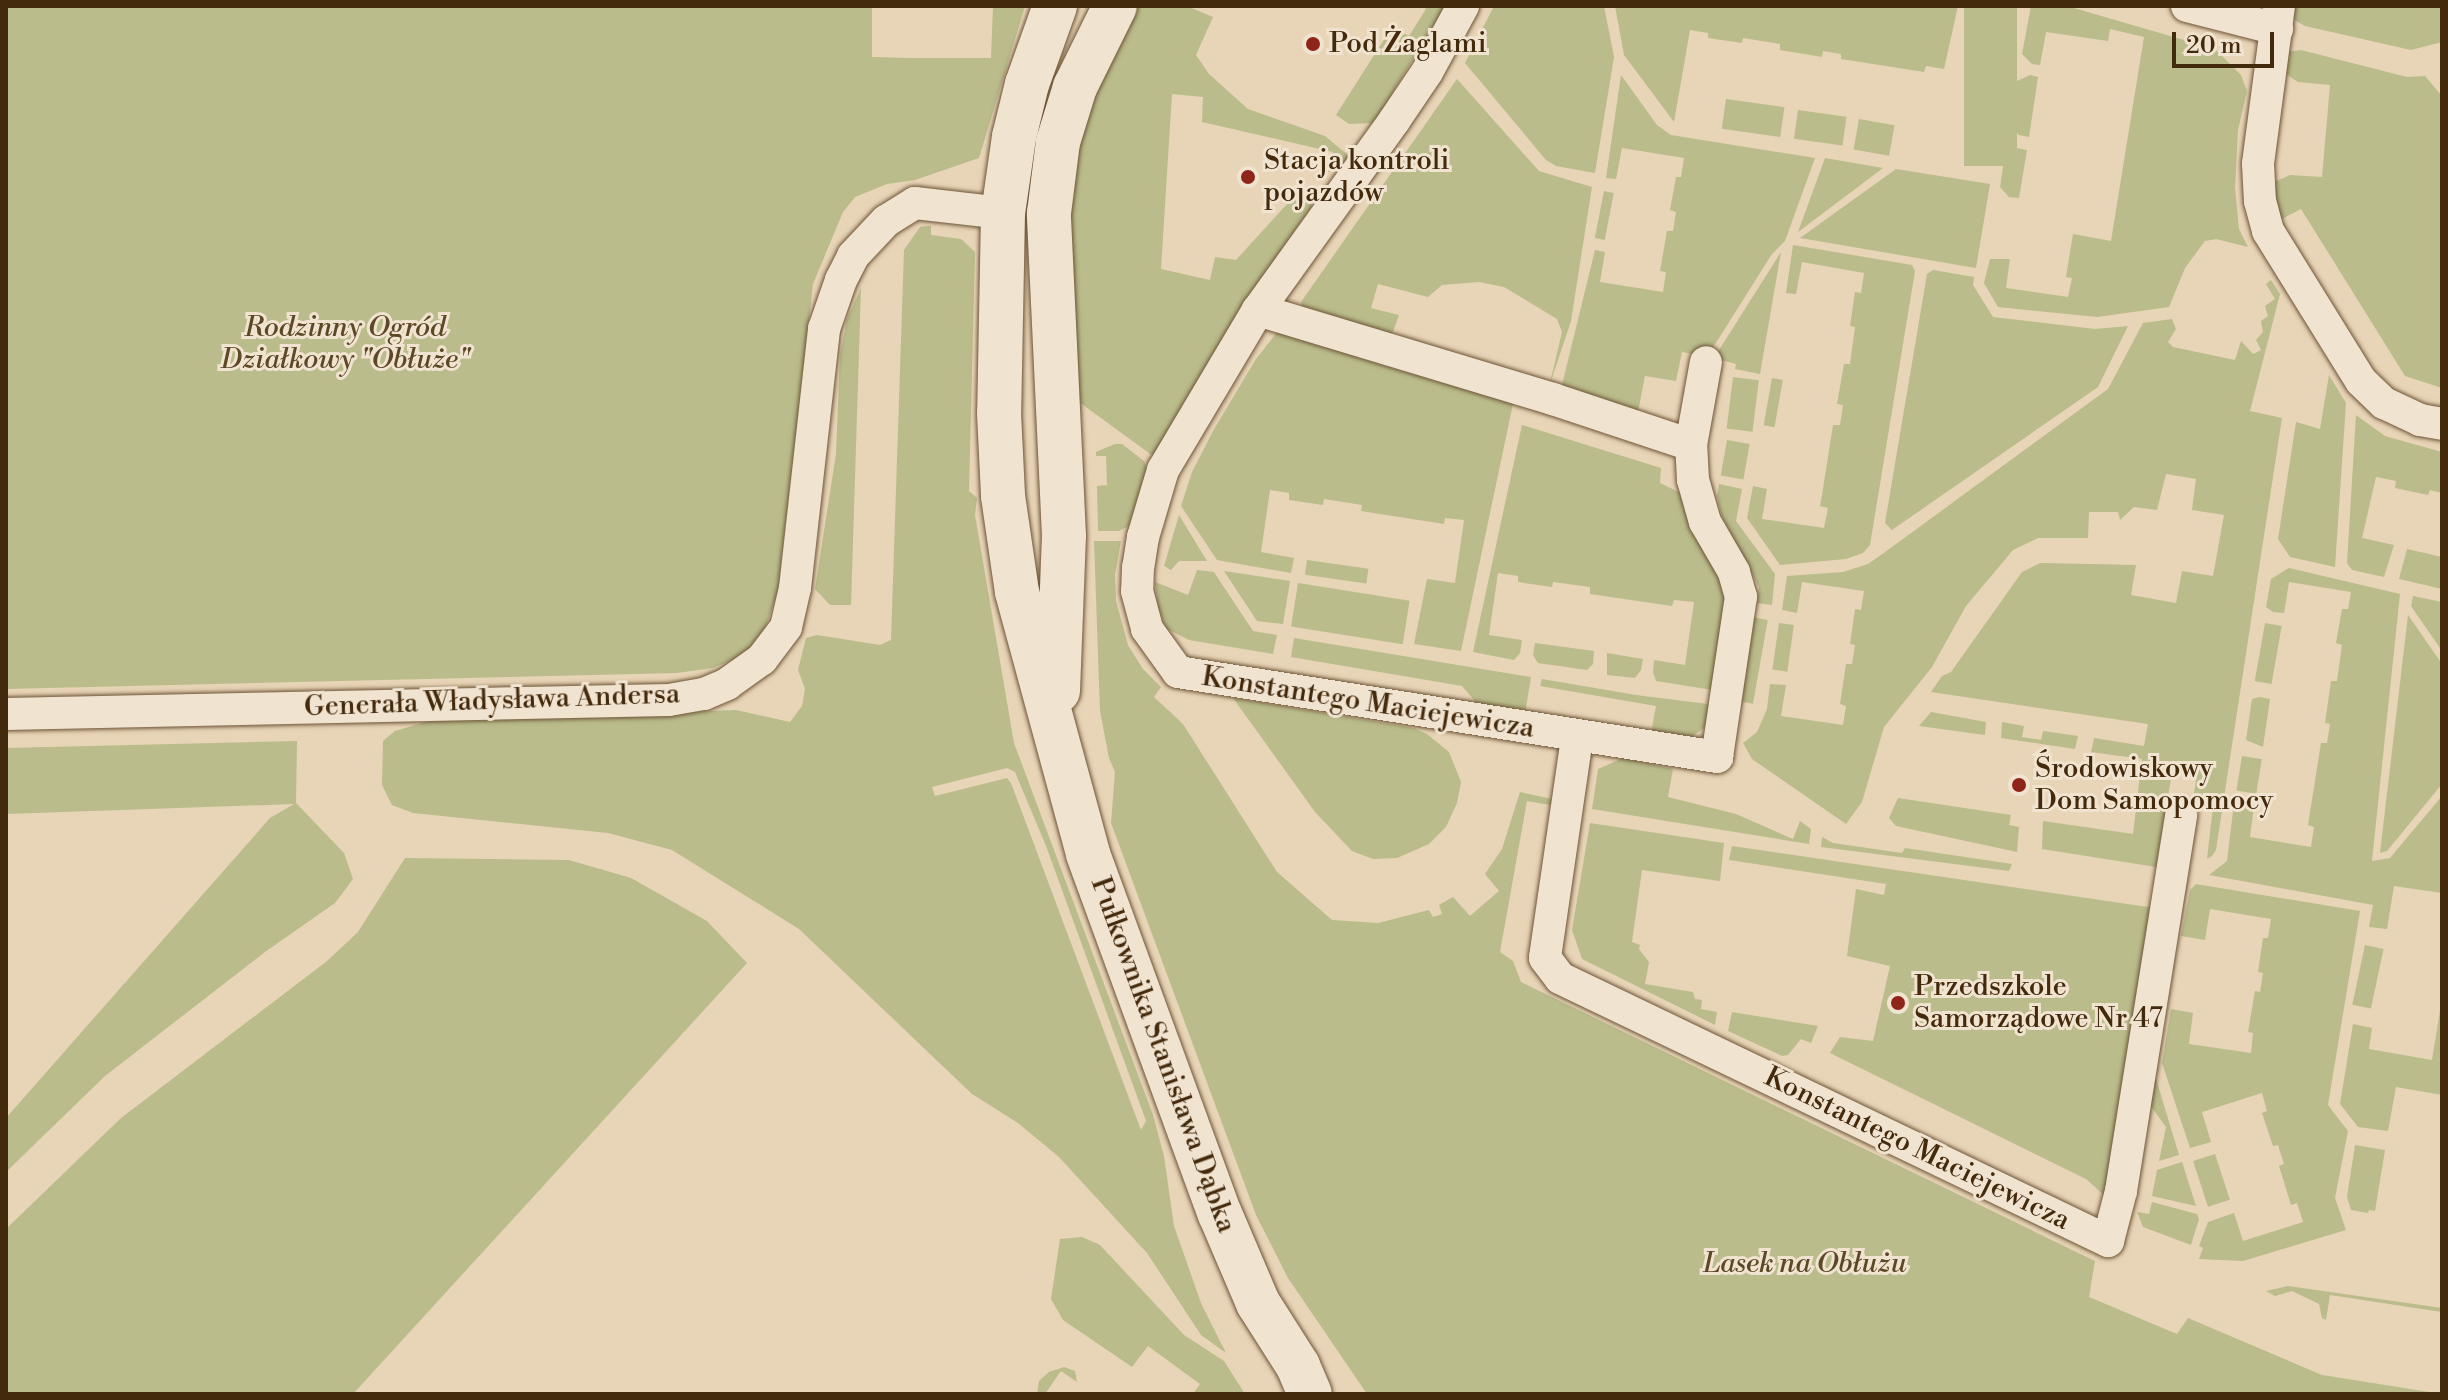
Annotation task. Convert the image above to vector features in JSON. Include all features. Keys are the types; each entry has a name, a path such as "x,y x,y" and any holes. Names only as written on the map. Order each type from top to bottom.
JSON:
{"main road":[{"name":"Pułkownika Stanisława Dąbka","path":"1055,6 1017,124 1003,213 999,413 1003,496 1017,592 1056,733 1072,806 1220,1214 1258,1303 1312,1385"},
{"name":"Pułkownika Stanisława Dąbka","path":"1056,733 1064,536 1049,213 1058,142 1075,87 1115,6"},
{"path":"1003,213 1049,213"}],"street":[{"name":"Konstantego Maciejewicza","path":"1463,6 1419,84 1258,310 1163,470 1143,537 1137,591 1147,629 1178,672 1577,738 1717,757 1741,597 1734,572 1705,522 1693,480 1691,445 1706,362"},
{"path":"2187,6 2278,18 2258,164 2260,201 2268,231 2361,381 2384,403 2420,420 2442,424"},
{"name":"Generała Władysława Andersa","path":"6,714 669,700 704,694 727,684 762,659 786,627 795,588 824,329 836,292 853,256 886,221 915,203 1003,213"},
{"path":"1258,310 1553,399 1691,445"},
{"name":"Konstantego Maciejewicza","path":"1577,738 1545,958 1560,978 2108,1241 2121,1191 2181,815"}],"green space":[{"name":"Rodzinny Ogród Działkowy \"Obłuże\"","path":"6,6 872,6 872,57 991,58 993,6 1025,6 979,158 915,180 887,184 855,197 843,212 813,284 778,591 762,637 741,656 713,668 677,673 6,689"},
{"path":"1135,6 1187,6 1213,17 1196,55 1209,74 1248,109 1325,136 1349,156 1336,172 1325,172 1323,166 1333,152 1202,122 1203,97 1172,94 1161,269 1210,280 1215,257 1236,260 1298,192 1308,193 1312,206 1243,304 1153,456 1079,402 1067,218 1083,122"},
{"path":"1422,6 1445,6 1374,123 1349,124 1336,115 1392,27 1409,36 1426,9"},
{"path":"1494,6 1604,6 1614,57 1595,173 1556,166 1546,160 1465,63"},
{"path":"1615,6 1958,6 1944,69 1926,66 1924,72 1841,59 1841,54 1823,51 1822,57 1780,50 1780,44 1743,38 1742,43 1708,38 1708,33 1690,30 1674,122 1624,55"},
{"path":"1964,6 2017,6 2017,166 1964,166"},
{"path":"2031,6 2067,6 2215,49 2241,75 2247,91 2238,130 2235,188 2239,229 2248,247 2216,239 2205,241 2185,268 2169,307 2097,317 1998,307 1984,283 1990,259 2010,259 2006,288 2068,297 2072,278 2066,277 2073,234 2111,241 2144,37 2110,29 2108,41 2046,32 2040,65 2032,64 2022,54"},
{"path":"2293,6 2442,6 2442,42 2411,50 2305,26 2291,18"},
{"path":"2301,50 2407,77 2425,76 2442,96 2442,388 2405,376 2301,209 2280,220 2272,183 2290,175 2322,177 2330,85 2298,82 2283,72 2287,52"},
{"path":"1621,75 1657,125 1671,135 1815,158 1785,241 1772,254 1707,357 1682,352 1676,381 1645,376 1638,412 1561,389 1595,250 1605,252 1600,282 1663,292 1666,272 1660,271 1667,231 1673,231 1676,212 1670,210 1676,177 1681,177 1684,158 1622,148 1616,179 1606,178"},
{"path":"2030,75 2038,77 2029,137 2019,135 2010,126 2017,81"},
{"path":"1457,79 1539,171 1592,187 1571,321 1549,387 1562,332 1557,319 1504,287 1479,282 1442,285 1428,297 1378,284 1371,308 1399,315 1391,337 1304,311 1301,302"},
{"path":"1726,99 1784,107 1780,137 1722,129"},
{"path":"1798,110 1847,117 1842,146 1794,139"},
{"path":"1859,119 1894,125 1889,156 1854,150"},
{"path":"2017,148 2027,150 2019,198 2009,197 2000,187 2005,153"},
{"path":"1825,158 1883,168 1798,232"},
{"path":"1896,169 1990,184 1976,268 1800,238"},
{"path":"1604,191 1614,193 1605,240 1595,238"},
{"path":"931,226 931,235 961,239 975,252 969,491 977,498 975,515 1014,743 1153,1115 1164,1156 1174,1226 1201,1303 1226,1353 1201,1335 1147,1253 1059,1157 1018,1123 972,1094 799,929 672,850 608,833 413,813 392,805 382,785 383,741 395,731 429,721 736,710 790,722 802,706 805,689 798,670 806,638 817,635 880,645 891,640 904,250 920,227","holes":["1007,768 1015,772 1046,846 1146,1121 1141,1130 1011,783 1007,778 935,796 932,787"]},
{"path":"1793,245 1912,265 1915,271 1870,545 1863,553 1846,559 1780,565 1747,518 1753,486 1767,489 1762,519 1824,528 1828,508 1820,506 1833,425 1840,425 1843,405 1837,404 1844,364 1850,364 1855,327 1850,326 1855,292 1861,293 1864,273 1802,262 1796,294 1786,293"},
{"path":"1781,252 1760,374 1735,369 1736,364 1714,358"},
{"path":"1933,270 1974,277 1973,285 1993,317 2095,329 2128,326 2098,387 1892,530 1885,523 1927,274"},
{"path":"2271,280 2280,294 2250,411 2282,418 2216,850 2212,856 2207,859 2214,798 2194,794 2198,765 2174,761 2156,867 2042,849 2043,821 2133,834 2142,759 2091,752 2094,738 2144,746 2148,724 1931,692 1942,676 1951,672 2022,572 2040,563 2136,565 2131,595 2176,603 2182,571 2213,576 2224,515 2192,510 2196,479 2166,474 2157,510 2134,507 2120,520 2118,512 2089,512 2088,538 2038,538 2013,550 1966,606 1932,667 1884,727 1862,802 1846,824 1752,759 1743,743 1757,732 1767,709 1770,684 1786,685 1781,716 1843,725 1846,706 1840,704 1846,664 1852,664 1855,645 1850,644 1855,609 1861,610 1864,591 1802,582 1797,613 1782,610 1787,576 1843,572 1868,564 1881,555 2108,389 2143,323 2172,319 2176,329 2168,342 2173,347 2235,360 2241,341 2253,354 2261,350 2256,340 2263,332 2261,321 2268,316 2265,306 2275,299 2266,284"},
{"path":"861,288 851,605 830,605 815,589 836,454 840,355 847,319"},
{"path":"1282,326 1514,399 1461,651 1414,644 1427,579 1455,583 1464,520 1445,518 1444,524 1361,511 1362,505 1324,499 1323,505 1289,500 1289,493 1270,490 1261,552 1294,558 1291,573 1217,560 1181,506 1192,472 1213,431 1256,359"},
{"path":"2329,375 2346,403 2335,567 2290,557 2278,539 2296,422 2320,429"},
{"path":"1733,377 1759,380 1752,432 1727,429"},
{"path":"1772,378 1783,380 1774,427 1764,425"},
{"path":"2356,415 2385,436 2442,452 2442,493 2430,490 2428,495 2395,488 2396,481 2376,477 2362,538 2394,545 2384,577 2352,570 2347,563"},
{"path":"1522,425 1661,468 1660,483 1683,494 1730,585 1719,691 1656,681 1653,672 1654,660 1685,665 1694,602 1674,600 1672,606 1590,594 1590,587 1553,582 1552,587 1518,582 1518,576 1498,573 1489,635 1522,640 1520,653 1514,660 1473,652"},
{"path":"1727,440 1750,444 1743,479 1721,475"},
{"path":"1122,444 1144,461 1147,468 1129,526 1119,531 1098,531 1097,486 1107,485 1106,456 1096,456 1096,452"},
{"path":"1719,484 1742,489 1736,521 1775,574 1772,605 1757,603 1759,587 1722,517 1717,497"},
{"path":"1179,515 1207,561 1179,561 1171,570 1164,566"},
{"name":"Lasek na Obłużu","path":"1094,541 1121,541 1115,575 1116,601 1128,645 1143,669 1161,687 1154,697 1183,724 1277,872 1332,920 1378,923 1429,910 1433,917 1442,914 1439,905 1453,897 1470,916 1499,891 1485,874 1502,849 1520,792 1552,799 1550,805 1527,801 1500,952 1513,961 1521,982 2095,1261 2089,1297 2177,1334 2188,1318 2322,1375 2442,1394 1367,1394 1288,1278 1256,1215 1111,823 1115,772 1109,758 1100,711"},
{"path":"2407,549 2442,557 2442,589 2399,579"},
{"path":"1307,560 1368,569 1366,583 1305,575"},
{"path":"2289,568 2400,594 2372,861 2390,858 2442,796 2442,893 2394,886 2387,929 2369,927 2373,905 2209,875 2227,861 2234,803 2254,806 2250,837 2311,847 2314,827 2308,825 2321,743 2327,743 2330,724 2325,723 2331,681 2337,681 2342,645 2336,643 2342,609 2348,609 2351,592 2289,582 2284,613 2273,612 2266,607 2271,579"},
{"path":"1197,570 1214,572 1253,631 1277,635 1273,654 1189,640 1167,629 1158,609 1155,582 1188,595"},
{"path":"1224,571 1290,581 1283,624 1257,621"},
{"path":"1298,583 1410,601 1403,644 1291,626"},
{"path":"2413,596 2442,602 2442,651 2411,606"},
{"path":"2408,615 2442,664 2442,784 2387,851 2380,853"},
{"path":"1751,617 1768,620 1753,704 1736,701"},
{"path":"1779,623 1794,625 1787,672 1772,670"},
{"path":"2265,623 2282,626 2271,684 2255,681"},
{"path":"1294,638 1531,677 1525,714 1479,706 1462,686 1291,657"},
{"path":"1535,643 1594,651 1593,664 1587,670 1538,663 1533,655"},
{"path":"1607,653 1643,659 1641,670 1635,678 1607,675"},
{"path":"1542,679 1716,705 1704,728 1693,736 1673,739 1651,733 1656,706 1540,686"},
{"path":"1233,698 1414,728 1427,734 1449,752 1461,782 1457,803 1446,827 1429,844 1397,858 1373,859 1352,851 1315,812"},
{"path":"2252,699 2270,699 2263,747 2246,740"},
{"path":"1931,712 1986,722 1985,735 1919,726"},
{"path":"2002,722 2024,726 2022,737 2041,740 2043,731 2078,736 2075,749 2001,738"},
{"path":"297,741 296,803 344,853 353,879 335,903 265,952 105,1076 6,1172 6,1118 270,818 294,804 6,814 6,748"},
{"path":"2242,756 2262,759 2256,794 2237,791"},
{"path":"1623,758 1673,769 1668,797 1736,814 1793,839 1800,821 1811,829 1809,844 1592,809 1598,769"},
{"path":"1898,798 2011,815 2009,825 2019,827 2017,852 1896,826 1889,818"},
{"path":"1590,823 1724,843 1720,881 1642,870 1632,942 1640,945 1639,949 1649,962 1645,984 1693,992 1695,999 1702,1000 1701,1009 1717,1012 1715,1025 1582,959 1572,930"},
{"path":"1822,837 1833,843 1902,853 1905,848 2012,864 2009,871 1821,847"},
{"name":"Przedszkole Samorządowe Nr 47","path":"1732,846 2155,908 2105,1196 2086,1179 1830,1053 1840,1037 1873,1041 1890,966 1847,956 1856,889 1884,895 1886,884 1729,860"},
{"path":"405,858 569,860 631,878 707,921 747,963 353,1394 6,1394 6,1229 121,1118 327,961 358,932"},
{"path":"2196,884 2360,911 2328,1105 2348,1131 2335,1198 2346,1230 2243,1261 2199,1259 2203,1248 2199,1246 2208,1222 2234,1213 2243,1241 2303,1222 2297,1203 2291,1205 2279,1166 2284,1164 2278,1145 2273,1146 2262,1113 2267,1111 2262,1093 2202,1112 2211,1142 2190,1148 2162,1063 2171,1009 2193,1013 2189,1044 2251,1053 2253,1033 2248,1032 2255,991 2260,992 2263,973 2258,972 2263,938 2268,938 2271,919 2210,909 2205,940 2181,936 2190,890"},
{"path":"2365,945 2384,949 2371,1009 2352,1005"},
{"path":"2442,998 2442,1095 2396,1087 2388,1131 2358,1127 2340,1104 2353,1024 2372,1028 2369,1049 2432,1060"},
{"path":"1732,1012 1818,1026 1811,1043 1801,1039 1788,1055 1782,1056 1728,1031"},
{"path":"2151,1062 2179,1155 2159,1161 2166,1127 2145,1098"},
{"path":"2355,1145 2385,1150 2375,1211 2369,1210 2368,1213 2351,1210 2347,1197"},
{"path":"2215,1154 2230,1200 2208,1207 2193,1161"},
{"path":"2182,1162 2196,1206 2152,1196 2157,1170"},
{"path":"2152,1202 2197,1214 2199,1219 2191,1245 2143,1227 2137,1212 2149,1214"},
{"path":"1082,1237 1100,1245 1184,1335 1224,1361 1245,1394 1193,1394 1200,1384 1148,1346 1132,1367 1063,1320 1051,1299 1060,1239"},
{"path":"2288,1286 2442,1308 2442,1312 2330,1295 2326,1320 2322,1318 2319,1304 2292,1291 2275,1296 2266,1291"},
{"path":"1064,1367 1075,1371 1077,1382 1061,1371 1045,1394 1037,1394 1039,1381 1049,1372"}],"place":[{"name":"Pod Żaglami","path":"1313,44"},
{"name":"Stacja kontroli pojazdów","path":"1248,177"},
{"name":"Środowiskowy Dom Samopomocy","path":"2019,785"},
{"name":"Przedszkole Samorządowe Nr 47","path":"1898,1003"}]}
